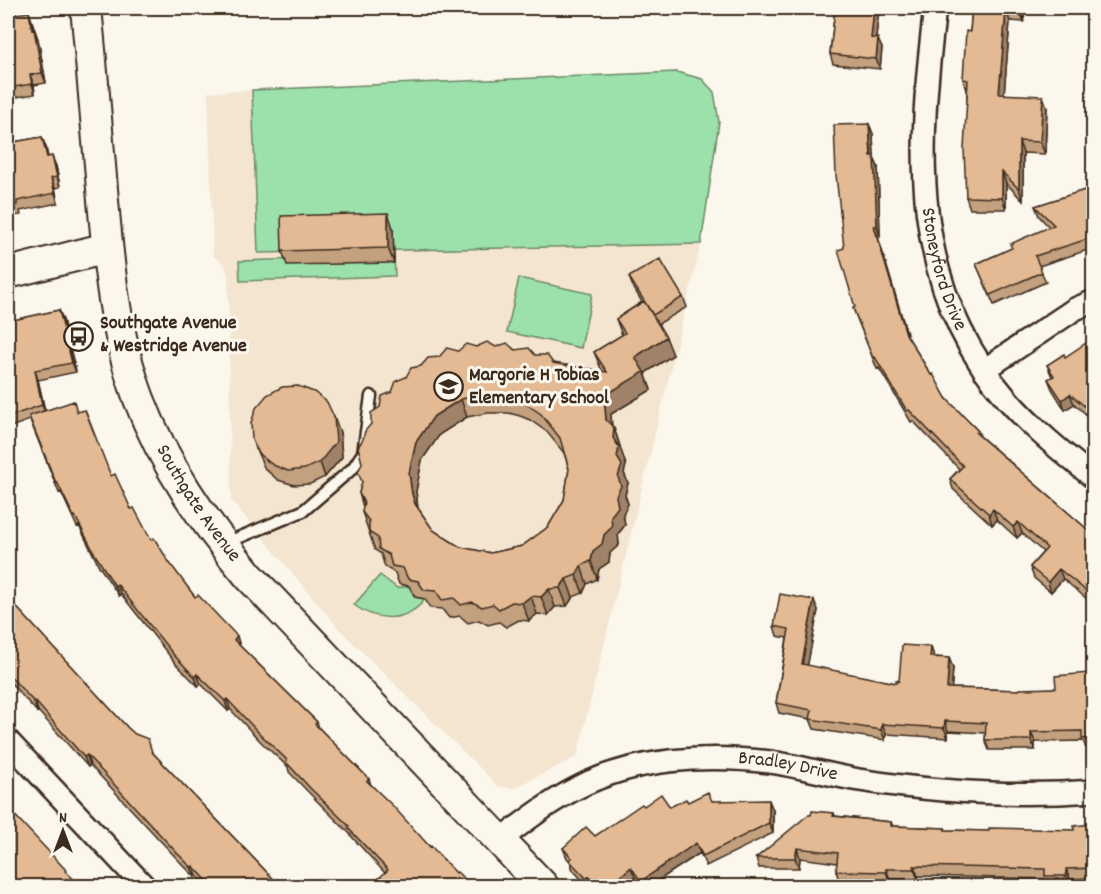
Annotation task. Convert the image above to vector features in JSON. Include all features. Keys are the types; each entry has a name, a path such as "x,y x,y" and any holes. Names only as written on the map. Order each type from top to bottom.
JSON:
{"street":[{"name":"Southgate Avenue","path":"86,8 107,248 113,292 123,344 139,399 160,445 187,494 223,545 249,576 543,886"},
{"name":"Stoneyford Drive","path":"935,8 926,92 925,197 930,239 941,283 953,316 984,370 1029,423 1094,478"},
{"path":"8,273 107,248"},
{"path":"984,370 1075,309 1094,301"},
{"path":"8,741 144,886"},
{"name":"Bradley Drive","path":"500,840 539,810 577,788 616,772 657,763 696,759 737,759 772,763 856,780 912,787 1028,793 1094,791"}],"lane":[{"path":"223,545 303,511 352,468 363,453 370,396"}],"shaded area":[{"name":"Margorie H Tobias Elementary School","path":"677,72 702,79 714,92 719,122 701,244 577,757 514,788 499,787 339,629 231,500 228,274 224,264 213,256 208,92"}],"green space":[{"path":"677,72 702,79 714,92 719,122 701,244 258,253 252,90"},
{"path":"394,256 395,276 240,281 239,261"},
{"path":"519,278 592,294 581,348 507,332"},
{"path":"380,575 397,588 409,586 415,597 425,599 418,607 401,616 382,617 363,611 354,605"}],"building":[{"path":"835,8 874,8 871,38 878,39 876,59 830,54"},
{"path":"972,8 1020,8 1020,11 1006,10 999,94 1043,96 1040,142 1019,141 1019,189 1002,172 1002,198 966,197 964,149 968,80 963,79 966,31 970,32"},
{"path":"29,12 42,73 30,75 32,84 9,88 8,15"},
{"path":"869,124 871,156 874,156 877,226 874,226 906,334 946,398 978,431 976,433 1094,535 1094,597 1059,569 1048,582 1030,567 1047,548 1018,522 1013,527 993,509 989,514 950,479 963,466 909,410 907,411 875,357 873,358 853,308 855,307 838,250 844,248 836,175 834,125"},
{"path":"42,137 47,157 52,156 57,177 51,178 55,193 17,201 17,205 8,207 8,143"},
{"path":"1094,187 1094,237 1035,256 1042,272 990,295 976,264 1012,248 1010,244 1054,225 1035,206"},
{"path":"388,213 388,248 282,251 281,216"},
{"path":"660,259 683,297 653,315 629,277"},
{"path":"644,301 666,337 635,357 644,372 604,396 606,420 614,428 613,438 619,447 617,457 622,465 618,477 621,486 616,496 618,507 611,516 612,527 604,535 602,544 593,551 591,561 581,566 576,575 566,579 560,588 549,589 541,597 531,596 522,603 512,602 499,609 493,604 482,607 472,602 461,605 454,598 442,600 436,591 424,590 418,581 408,579 403,568 392,566 389,555 379,549 378,538 369,532 369,521 362,512 364,503 359,493 362,482 358,472 362,463 358,447 371,424 371,413 380,407 382,396 392,392 396,381 406,377 411,368 421,366 428,358 439,357 447,348 458,351 466,344 476,347 487,342 496,347 507,343 515,350 529,348 535,355 547,355 553,363 607,372 594,352 625,333 616,319","holes":["482,395 503,395 523,402 541,414 560,438 569,469 564,500 548,527 522,546 491,553 460,547 433,530 415,504 409,473 416,442 434,416 461,399"]},
{"path":"59,310 72,363 35,370 42,405 8,417 8,317 12,316 13,320"},
{"path":"1086,343 1094,355 1094,414 1070,394 1062,400 1048,379 1054,376 1047,365 1064,354 1065,357"},
{"path":"298,386 314,392 327,402 334,417 336,442 320,462 305,469 288,471 273,465 260,455 252,440 251,423 256,408 267,395 282,387"},
{"path":"74,401 77,412 85,410 111,476 115,474 131,509 134,508 151,540 154,538 195,597 198,595 237,636 234,640 317,722 315,724 369,779 367,781 430,847 472,886 370,886 388,870 348,828 349,826 286,762 287,760 227,699 225,701 197,674 195,677 173,654 117,584 115,586 56,483 29,416"},
{"path":"780,594 814,600 802,664 896,683 896,680 899,681 902,645 931,647 930,657 949,658 947,688 1019,690 1056,688 1055,676 1089,673 1091,700 1094,699 1094,738 1082,739 1082,731 1031,732 1031,740 985,740 986,723 945,721 944,728 882,724 881,730 810,719 812,710 776,703 789,629 774,626"},
{"path":"8,598 128,728 135,734 148,739 152,752 280,886 212,886 177,853 87,755 84,757 8,674"},
{"path":"708,792 712,801 769,800 769,823 703,856 696,843 641,881 631,867 609,886 601,886 589,876 587,879 569,860 572,858 563,848 586,827 595,836 661,794 670,807 686,799 688,802"},
{"path":"8,808 81,886 19,886 8,874"},
{"path":"812,811 834,813 833,816 891,822 891,826 945,828 945,830 989,831 989,828 1074,830 1074,826 1093,824 1094,868 1066,869 1066,876 1045,876 1045,869 914,866 914,869 886,869 886,872 836,871 838,853 797,848 795,858 756,858 808,815 811,815"}],"place":[{"name":"Southgate Avenue & Westridge Avenue","path":"79,336"},
{"name":"Margorie H Tobias Elementary School","path":"448,387"}]}
